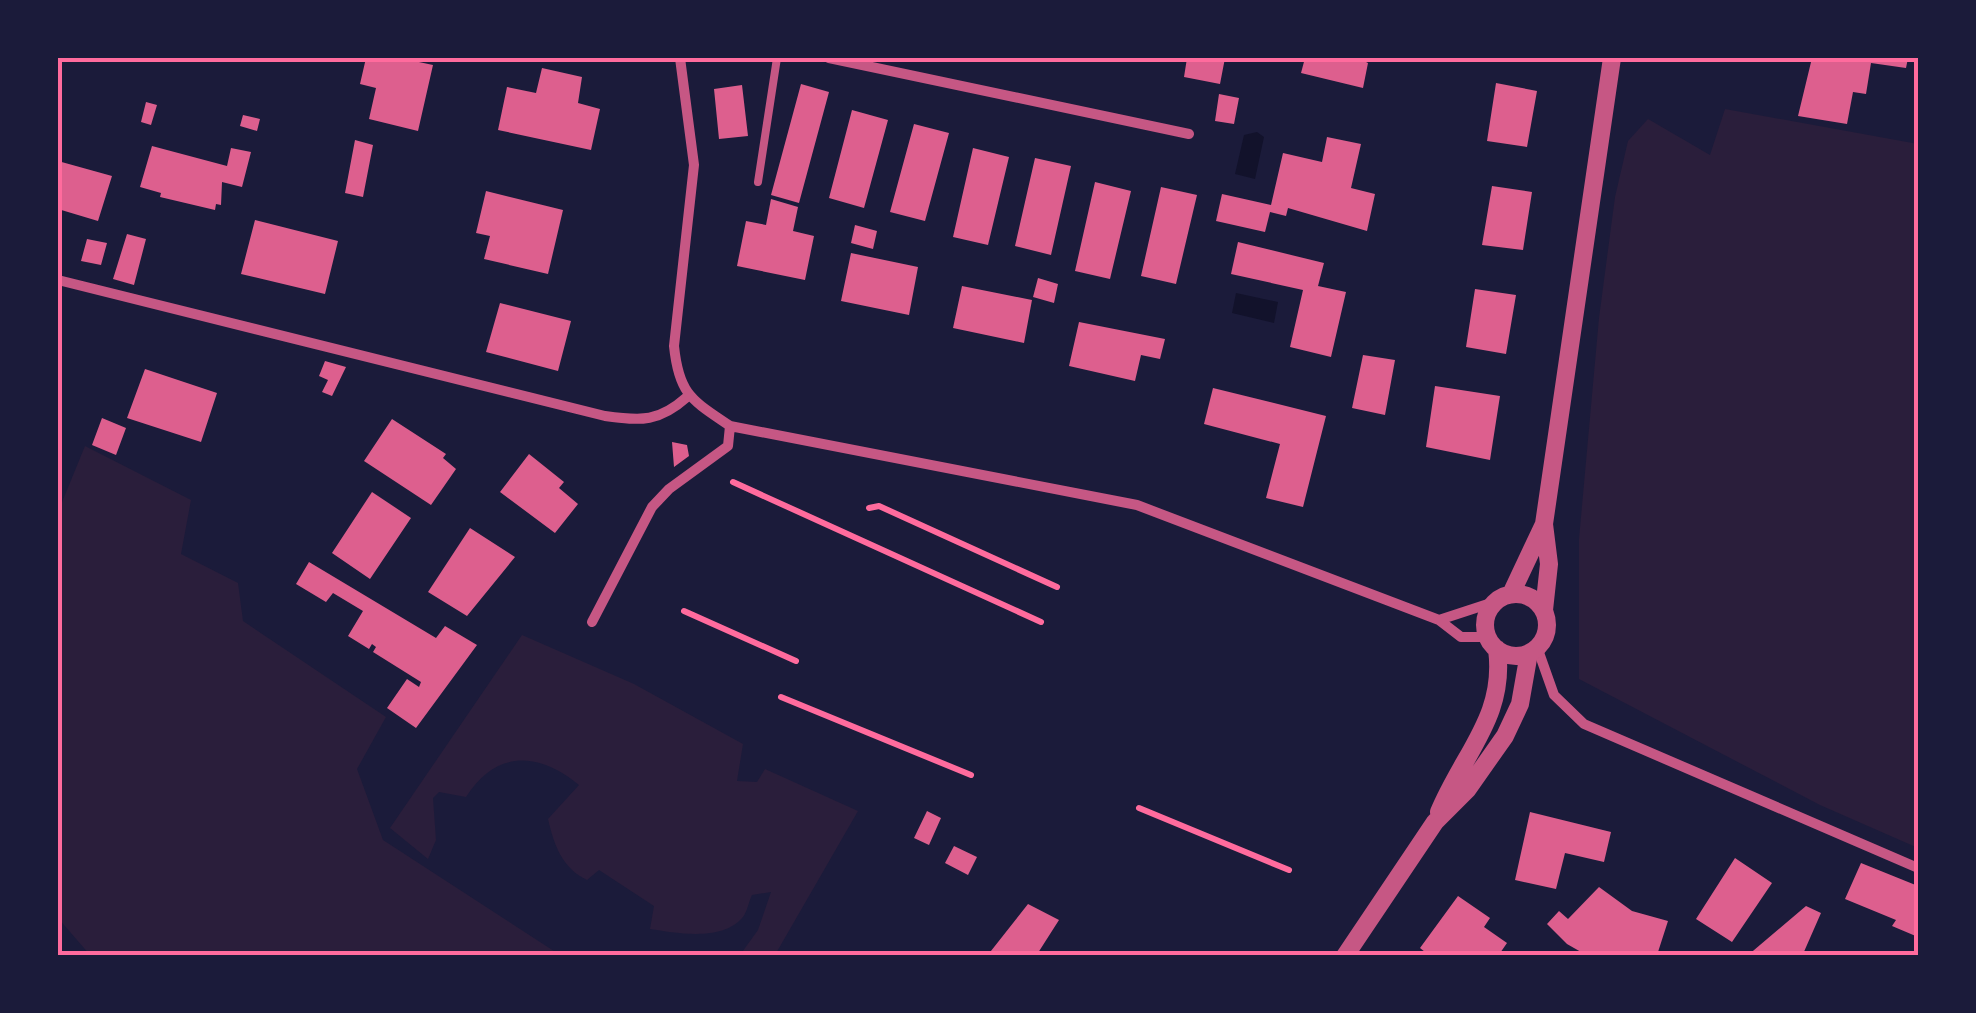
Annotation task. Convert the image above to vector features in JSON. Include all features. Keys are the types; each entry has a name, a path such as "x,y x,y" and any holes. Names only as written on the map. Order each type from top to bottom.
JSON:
{"street":[{"path":"680,58 694,166 674,346 676,372 687,397 730,426 1137,505 1439,620 1461,637 1492,643 1513,656 1533,650"},
{"path":"829,58 1190,134"},
{"path":"1435,822 1467,790 1506,736 1520,704 1533,650 1547,630 1544,610 1549,564 1544,524 1612,58"},
{"path":"58,280 605,416 632,419 667,415 687,397"},
{"path":"592,622 652,507 669,489 728,446 730,426"},
{"path":"1346,956 1435,822 1454,777 1495,706 1492,643 1486,619 1503,598 1544,524"},
{"path":"1439,620 1503,598 1530,597 1544,610"},
{"path":"1533,650 1554,694 1584,724 1918,868"}],"lane":[{"path":"758,182 777,58"}],"path":[{"path":"733,482 1041,622"},
{"path":"869,508 879,506 1057,588"},
{"path":"684,611 796,661"},
{"path":"781,697 971,775"},
{"path":"1138,808 1289,870"}],"shaded area":[{"path":"1725,109 1918,144 1918,848 1820,805 1579,679 1579,539 1599,318 1615,197 1628,141 1648,119 1710,155"},
{"path":"1257,132 1264,137 1255,179 1235,174 1244,135"},
{"path":"1236,293 1278,302 1274,323 1232,313"},
{"path":"85,446 191,500 181,554 238,583 243,621 386,717 357,769 383,840 560,955 90,955 58,918 58,512"},
{"path":"522,635 634,684 743,744 737,781 757,782 765,769 858,811 775,955 740,955 758,930 771,892 752,895 743,917 723,930 699,934 673,932 650,929 654,906 599,870 587,880 578,875 556,847 548,819 579,785 533,761 504,764 478,782 466,797 439,792 433,798 436,840 428,859 390,828"}],"building":[{"path":"366,58 400,58 433,65 418,131 369,119 376,88 360,84"},
{"path":"1187,58 1225,58 1220,84 1184,77"},
{"path":"1305,58 1358,58 1368,63 1363,88 1301,73"},
{"path":"1812,58 1908,58 1906,68 1871,63 1866,94 1853,92 1847,124 1798,116"},
{"path":"542,68 582,77 578,103 600,109 591,150 498,130 507,87 536,93"},
{"path":"1496,83 1537,91 1527,147 1487,141"},
{"path":"801,84 829,92 799,203 771,195"},
{"path":"742,85 748,136 719,139 714,89"},
{"path":"1219,94 1239,98 1234,124 1215,121"},
{"path":"146,102 157,105 151,125 141,122"},
{"path":"852,110 888,120 864,208 829,198"},
{"path":"243,115 260,119 257,131 240,126"},
{"path":"914,124 949,133 925,221 890,212"},
{"path":"1327,137 1361,144 1351,188 1375,194 1367,231 1288,208 1286,216 1270,212 1265,232 1216,221 1222,194 1271,205 1283,153 1322,162"},
{"path":"355,140 373,145 363,197 345,193"},
{"path":"152,146 227,166 231,148 251,152 242,187 222,182 221,205 216,204 215,210 160,197 161,193 140,187"},
{"path":"973,148 1009,157 988,245 953,237"},
{"path":"1035,158 1071,166 1051,255 1015,246"},
{"path":"58,161 112,176 98,221 58,209"},
{"path":"1095,182 1131,191 1110,279 1075,271"},
{"path":"1492,186 1532,192 1523,250 1482,245"},
{"path":"1161,187 1197,195 1176,284 1141,276"},
{"path":"486,191 563,210 548,274 484,259 490,236 476,233"},
{"path":"771,199 798,207 793,231 814,236 805,280 737,266 746,221 766,225"},
{"path":"255,220 338,241 325,294 241,274"},
{"path":"855,225 877,231 873,249 851,243"},
{"path":"127,234 146,239 134,285 113,279"},
{"path":"87,239 107,243 101,265 81,261"},
{"path":"1238,242 1324,263 1318,286 1346,292 1331,357 1290,347 1303,290 1231,274"},
{"path":"851,253 918,267 909,315 841,301"},
{"path":"1038,278 1058,284 1054,303 1033,297"},
{"path":"962,286 1032,300 1024,343 953,328"},
{"path":"1475,289 1516,295 1506,354 1466,347"},
{"path":"500,303 571,321 558,371 486,352"},
{"path":"1079,322 1165,339 1160,359 1141,355 1135,381 1069,366"},
{"path":"1363,355 1395,360 1385,415 1352,408"},
{"path":"325,361 346,367 332,396 322,392 328,380 319,376"},
{"path":"145,369 217,393 201,442 127,418"},
{"path":"1435,386 1500,396 1490,460 1426,447"},
{"path":"1213,388 1326,416 1303,507 1266,498 1280,444 1204,424"},
{"path":"102,418 126,428 116,455 92,445"},
{"path":"392,419 446,454 443,458 456,469 431,505 364,461"},
{"path":"672,442 687,445 689,456 674,467"},
{"path":"529,454 564,482 559,488 578,504 555,533 500,492"},
{"path":"372,492 411,518 370,579 332,553"},
{"path":"470,528 515,557 467,616 428,592"},
{"path":"309,562 436,638 445,626 477,645 416,728 387,708 407,679 419,687 421,682 373,652 376,647 372,644 369,649 348,636 363,611 333,593 326,602 296,584"},
{"path":"927,811 941,818 929,845 914,838"},
{"path":"1530,812 1611,832 1604,862 1565,853 1556,889 1515,880"},
{"path":"954,846 977,857 968,875 945,863"},
{"path":"1735,858 1772,883 1732,942 1696,919"},
{"path":"1861,863 1918,886 1918,937 1892,926 1896,920 1845,899"},
{"path":"1599,887 1632,911 1668,921 1658,952 1666,956 1588,956 1567,944 1547,924 1559,911 1568,919"},
{"path":"1458,896 1490,918 1484,927 1507,943 1498,956 1430,956 1420,948"},
{"path":"1028,904 1059,920 1036,956 987,956"},
{"path":"1806,906 1821,913 1803,954 1747,956"}]}
